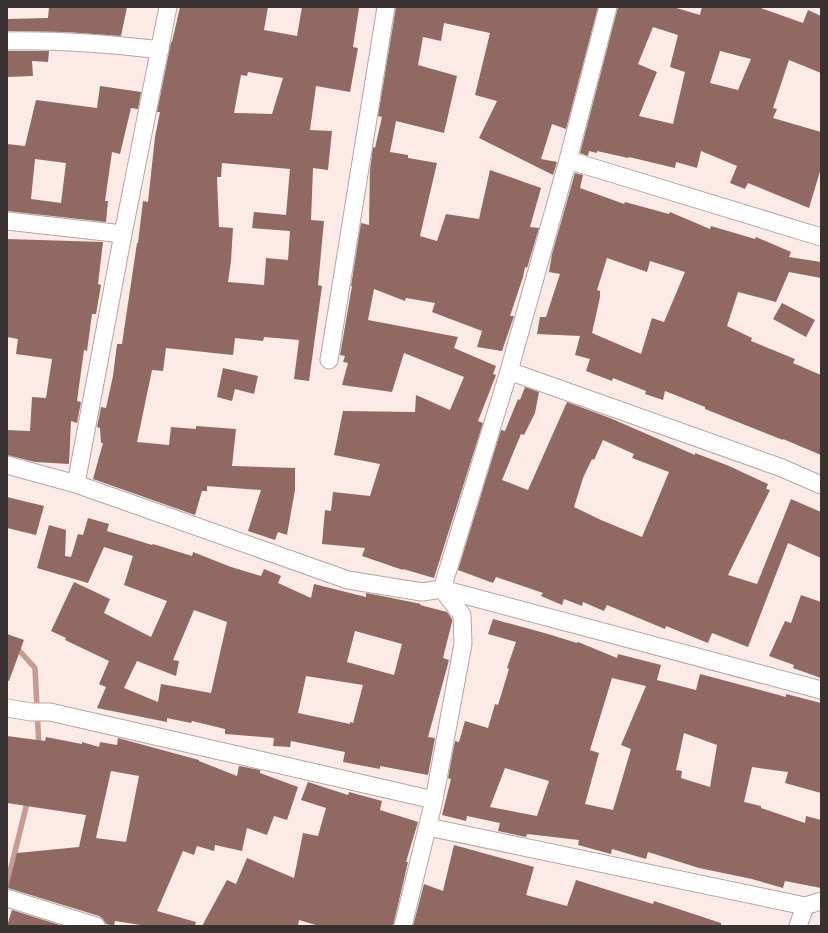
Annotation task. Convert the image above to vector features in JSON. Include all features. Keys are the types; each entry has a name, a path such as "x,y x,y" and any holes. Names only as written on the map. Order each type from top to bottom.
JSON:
{"street":[{"path":"76,484 168,7"},
{"path":"329,360 386,7"},
{"path":"442,589 509,371 568,160 608,7"},
{"path":"7,41 110,44 160,50"},
{"path":"568,160 821,237"},
{"path":"7,221 123,234"},
{"path":"509,371 782,468 821,484"},
{"path":"7,465 76,484 348,580 422,592 442,589 821,690"},
{"path":"403,926 434,800 463,644 462,615 442,589"},
{"path":"7,708 31,712 50,712 434,800"},
{"path":"428,827 813,903 798,926"},
{"path":"12,899 96,926"}],"building":[{"path":"49,7 127,7 121,36 65,32 7,31 7,19 48,18"},
{"path":"180,7 268,7 264,30 297,36 302,7 359,8 353,47 358,48 350,92 316,86 310,130 332,131 328,170 313,168 311,220 324,221 318,285 322,286 309,381 294,379 299,340 264,337 263,341 235,338 233,355 166,348 163,371 152,370 137,442 169,445 171,427 196,429 196,426 236,429 232,466 295,468 295,490 287,535 278,532 275,540 248,531 261,490 207,486 207,491 202,491 195,515 93,479 103,443 101,443 100,428 97,427 101,407 106,408 113,376 117,344 122,344 143,201 148,202 155,137 160,112 157,112","holes":["248,72 283,78 272,114 234,113 241,75 247,76","222,163 290,169 286,215 254,212 252,228 290,231 288,260 266,258 264,285 228,282 233,228 219,227 217,177 221,177"]},
{"path":"396,7 598,7 566,129 552,124 541,159 557,162 553,175 479,138 497,101 475,95 490,33 444,23 441,41 423,37 418,65 457,76 444,133 396,121 390,152 408,155 408,158 437,163 420,236 437,241 446,214 479,219 490,170 541,188 530,227 539,228 510,316 514,316 502,351 477,347 482,331 432,312 435,303 406,298 405,301 374,289 368,320 458,337 454,348 496,366 493,374 496,375 478,421 483,423 434,578 403,570 362,556 365,548 322,544 325,510 331,511 333,492 370,496 380,464 334,455 343,411 415,412 416,395 450,410 464,377 404,353 392,392 342,385 348,363 343,362 345,356 340,355 361,223 369,225 370,170 373,147 375,148 382,117 378,116"},
{"path":"618,7 673,7 700,15 702,7 758,7 803,23 808,10 821,16 821,73 789,60 773,108 777,109 773,118 821,132 821,168 809,208 748,183 745,189 730,183 737,166 701,151 697,168 676,162 675,168 597,151 597,153 589,151 588,156 580,153","holes":["653,27 678,35 670,67 685,72 673,124 639,116 657,72 638,64","720,51 751,59 738,90 710,83"]},
{"path":"7,51 49,51 48,62 32,61 33,76 7,77"},
{"path":"100,86 141,92 138,109 131,108 120,154 112,152 105,201 108,201 106,222 7,211 7,144 25,146 36,100 97,108","holes":["35,159 66,163 61,203 31,199"]},
{"path":"575,173 583,175 580,188 624,204 625,202 669,214 670,212 710,229 711,226 755,239 756,237 791,252 789,257 821,262 821,278 789,272 776,302 738,292 727,326 752,338 751,341 795,359 793,363 821,375 821,455 705,409 705,407 665,391 663,400 645,394 646,391 613,378 612,381 586,371 590,359 575,355 580,336 537,334 540,317 546,317 560,274 549,272 552,254","holes":["607,258 647,272 650,261 685,272 664,322 652,318 641,354 592,333 600,297 600,291 597,290"]},
{"path":"7,239 103,242 98,284 101,285 96,314 92,314 87,351 84,350 77,401 81,402 77,423 71,421 69,464 35,462 7,455 7,430 30,431 32,397 46,398 52,359 16,354 18,339 7,337"},
{"path":"782,303 815,320 806,337 773,319"},
{"path":"223,368 258,376 254,394 235,389 232,401 217,397"},
{"path":"525,387 539,392 535,413 524,435 521,434 502,480 528,490 567,402 610,418 695,455 695,453 729,466 768,484 766,489 770,490 728,575 757,584 791,499 821,512 821,558 788,543 748,647 712,633 708,643 666,626 665,629 607,605 604,611 583,602 582,606 564,599 562,605 541,596 543,593 496,577 493,583 458,570 501,430 505,431 518,399 520,400","holes":["603,440 634,454 632,458 669,472 642,537 574,507 583,478 592,459 594,460"]},
{"path":"7,497 44,506 36,535 7,528"},
{"path":"88,518 109,524 107,531 152,545 153,544 192,556 193,552 231,567 261,576 264,569 281,576 278,583 311,598 314,584 366,597 366,593 421,604 420,605 447,612 452,619 452,622 443,658 449,660 428,737 435,738 428,775 380,766 380,769 343,762 345,752 291,741 290,747 273,746 274,738 225,734 225,729 192,721 191,723 167,718 167,722 97,708 106,687 99,684 109,661 65,640 66,638 51,631 74,582 110,599 104,613 151,637 167,601 124,585 133,556 104,547 88,583 37,568 49,525 66,530 65,556 71,557 78,534 83,535","holes":["194,610 227,622 211,693 161,684 158,702 124,688 137,661 176,676 179,661 173,660","355,631 402,644 394,675 347,662","306,676 363,685 353,723 350,722 350,724 298,713"]},
{"path":"801,595 821,602 821,678 793,668 794,665 769,656 785,621 791,623"},
{"path":"493,619 577,643 578,642 617,658 618,654 661,665 657,680 696,690 700,674 786,697 786,694 821,703 821,793 785,783 788,772 752,767 744,802 761,806 761,808 805,823 806,816 821,820 821,888 785,881 783,888 752,879 699,868 648,852 646,859 612,849 611,854 578,845 579,840 527,834 526,837 498,831 500,823 467,816 466,821 442,815 451,779 448,778 455,741 459,742 465,721 488,728 495,704 498,705 509,669 507,668 516,642 488,634","holes":["612,678 646,686 621,745 631,749 613,810 585,804 599,753 590,750","684,733 717,745 710,787 681,778 682,771 676,770","505,768 549,781 537,816 490,807"]},
{"path":"7,634 24,640 9,681 7,680"},
{"path":"7,736 45,741 46,737 82,744 82,742 99,747 100,742 117,745 118,738 199,760 237,776 239,766 260,770 260,773 298,787 287,820 274,816 267,835 247,828 242,851 215,845 214,851 197,846 194,855 183,851 157,911 196,922 195,926 147,926 115,921 114,926 106,924 99,916 8,888 17,853 79,847 86,815 7,803","holes":["111,771 139,776 126,842 96,838"]},
{"path":"308,782 348,795 349,792 382,801 380,810 418,822 406,862 408,862 393,926 319,926 299,920 298,926 202,926 227,880 236,884 247,858 294,878 303,833 318,836 326,808 301,800"},
{"path":"454,845 534,867 526,895 567,906 576,880 653,904 654,901 721,923 721,926 413,926 424,884 443,891"},
{"path":"12,910 63,926 7,926"}],"waterway":[{"path":"7,637 35,668 39,748"},
{"path":"7,884 28,799"}]}
